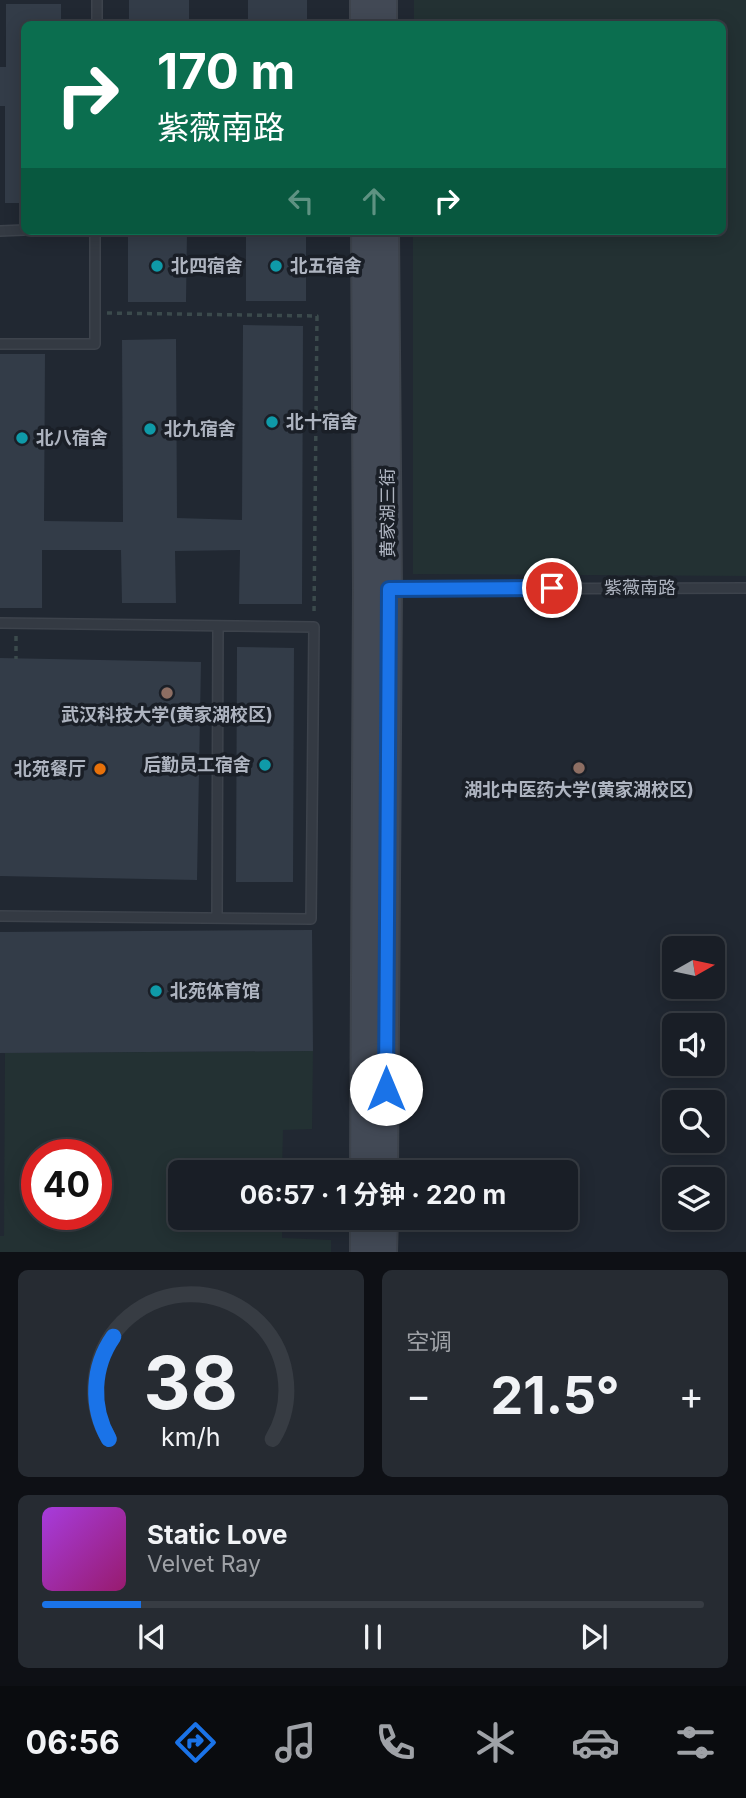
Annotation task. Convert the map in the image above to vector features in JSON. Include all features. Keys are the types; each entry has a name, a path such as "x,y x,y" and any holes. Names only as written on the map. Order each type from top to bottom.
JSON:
{"street":[{"path":"363,0 363,21"},
{"path":"384,0 384,21"},
{"name":"黄家湖三街","path":"364,235 377,588 385,1160"},
{"name":"黄家湖三街","path":"363,1160 386,235"},
{"path":"363,1230 363,1252"},
{"path":"384,1252 385,1230"}],"lane":[{"path":"97,0 97,21"},
{"path":"0,231 21,230"},
{"path":"0,344 94,344 95,235"},
{"name":"紫薇南路","path":"377,588 746,588"},
{"path":"0,623 314,627 311,919 0,916"},
{"path":"217,918 218,626"}],"path":[{"path":"94,312 317,316 314,627"},
{"path":"16,624 16,659"}],"shaded area":[{"path":"414,0 746,0 746,576 413,574 413,235 726,235 726,21 414,21"},
{"path":"313,1051 312,1129 283,1130 282,1160 168,1160 168,1230 282,1230 282,1238 331,1240 331,1252 0,1252 0,1236 4,1236 5,1053"}],"building":[{"path":"129,0 189,0 189,21 129,21"},
{"path":"248,0 307,0 307,21 248,21"},
{"path":"6,4 61,4 61,21 21,21 21,203 5,203 5,106 0,106 0,67 6,67"},
{"name":"北四宿舍","path":"128,235 187,235 186,302 128,302"},
{"name":"北五宿舍","path":"246,235 306,235 306,301 246,301"},
{"path":"243,325 303,326 302,604 239,604 240,550 175,551 176,603 122,603 121,550 42,550 42,608 0,608 0,354 45,354 44,521 123,522 122,340 176,339 177,518 242,520"},
{"name":"后勤员工宿舍","path":"237,647 294,648 293,882 236,882"},
{"name":"北苑餐厅","path":"0,658 201,662 197,880 0,876"},
{"name":"北苑体育馆","path":"312,930 313,1051 0,1053 0,932"}],"place":[{"name":"北四宿舍","path":"157,266"},
{"name":"北五宿舍","path":"276,266"},
{"name":"北十宿舍","path":"272,422"},
{"name":"北九宿舍","path":"150,429"},
{"name":"北八宿舍","path":"22,438"},
{"name":"武汉科技大学(黄家湖校区)","path":"167,693"},
{"name":"后勤员工宿舍","path":"265,765"},
{"name":"湖北中医药大学(黄家湖校区)","path":"579,768"},
{"name":"北苑餐厅","path":"100,769"},
{"name":"北苑体育馆","path":"156,991"}],"route":[{"path":"386,1089 389,589 552,588"}]}
